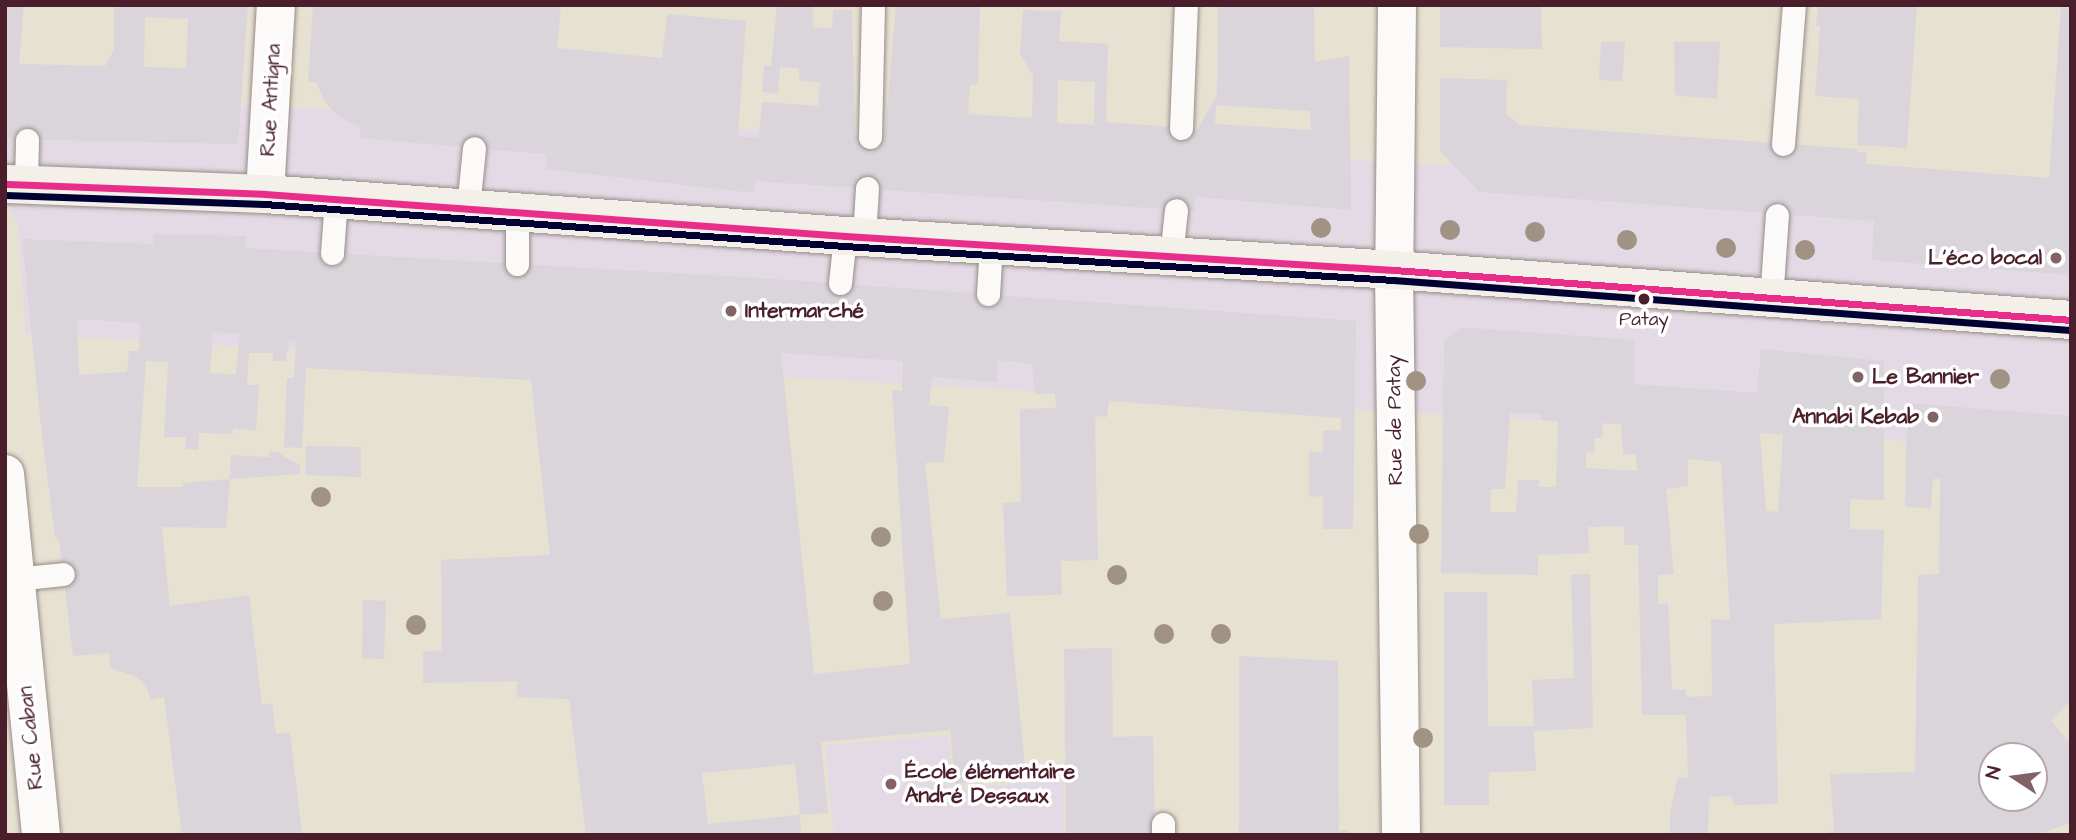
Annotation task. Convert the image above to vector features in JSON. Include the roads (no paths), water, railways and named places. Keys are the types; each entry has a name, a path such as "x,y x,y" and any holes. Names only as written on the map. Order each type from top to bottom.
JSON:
{"main road":[{"path":"15,184 265,194 854,236 1394,270 1771,300 2071,320"}],"street":[{"name":"Rue Antigna","path":"265,194 276,5"},
{"name":"Rue de Patay","path":"1397,5 1394,270 1401,835"},
{"name":"Rue Caban","path":"5,474 41,835"}],"lane":[{"path":"870,137 873,5"},
{"path":"1181,128 1185,5"},
{"path":"1783,144 1794,5"},
{"path":"15,184 27,139"},
{"path":"468,208 474,148"},
{"path":"840,283 867,188"},
{"path":"332,253 336,199"},
{"path":"1171,256 1176,210"},
{"path":"517,212 517,264"},
{"path":"1771,300 1777,215"},
{"path":"988,293 991,245"},
{"path":"15,579 63,575"}],"place":[{"name":"L'éco bocal","path":"2056,258"},
{"name":"Patay","path":"1644,299"},
{"name":"Intermarché","path":"731,311"},
{"name":"Le Bannier","path":"1858,377"},
{"name":"Annabi Kebab","path":"1933,417"},
{"name":"École élémentaire André Dessaux","path":"891,784"}]}
